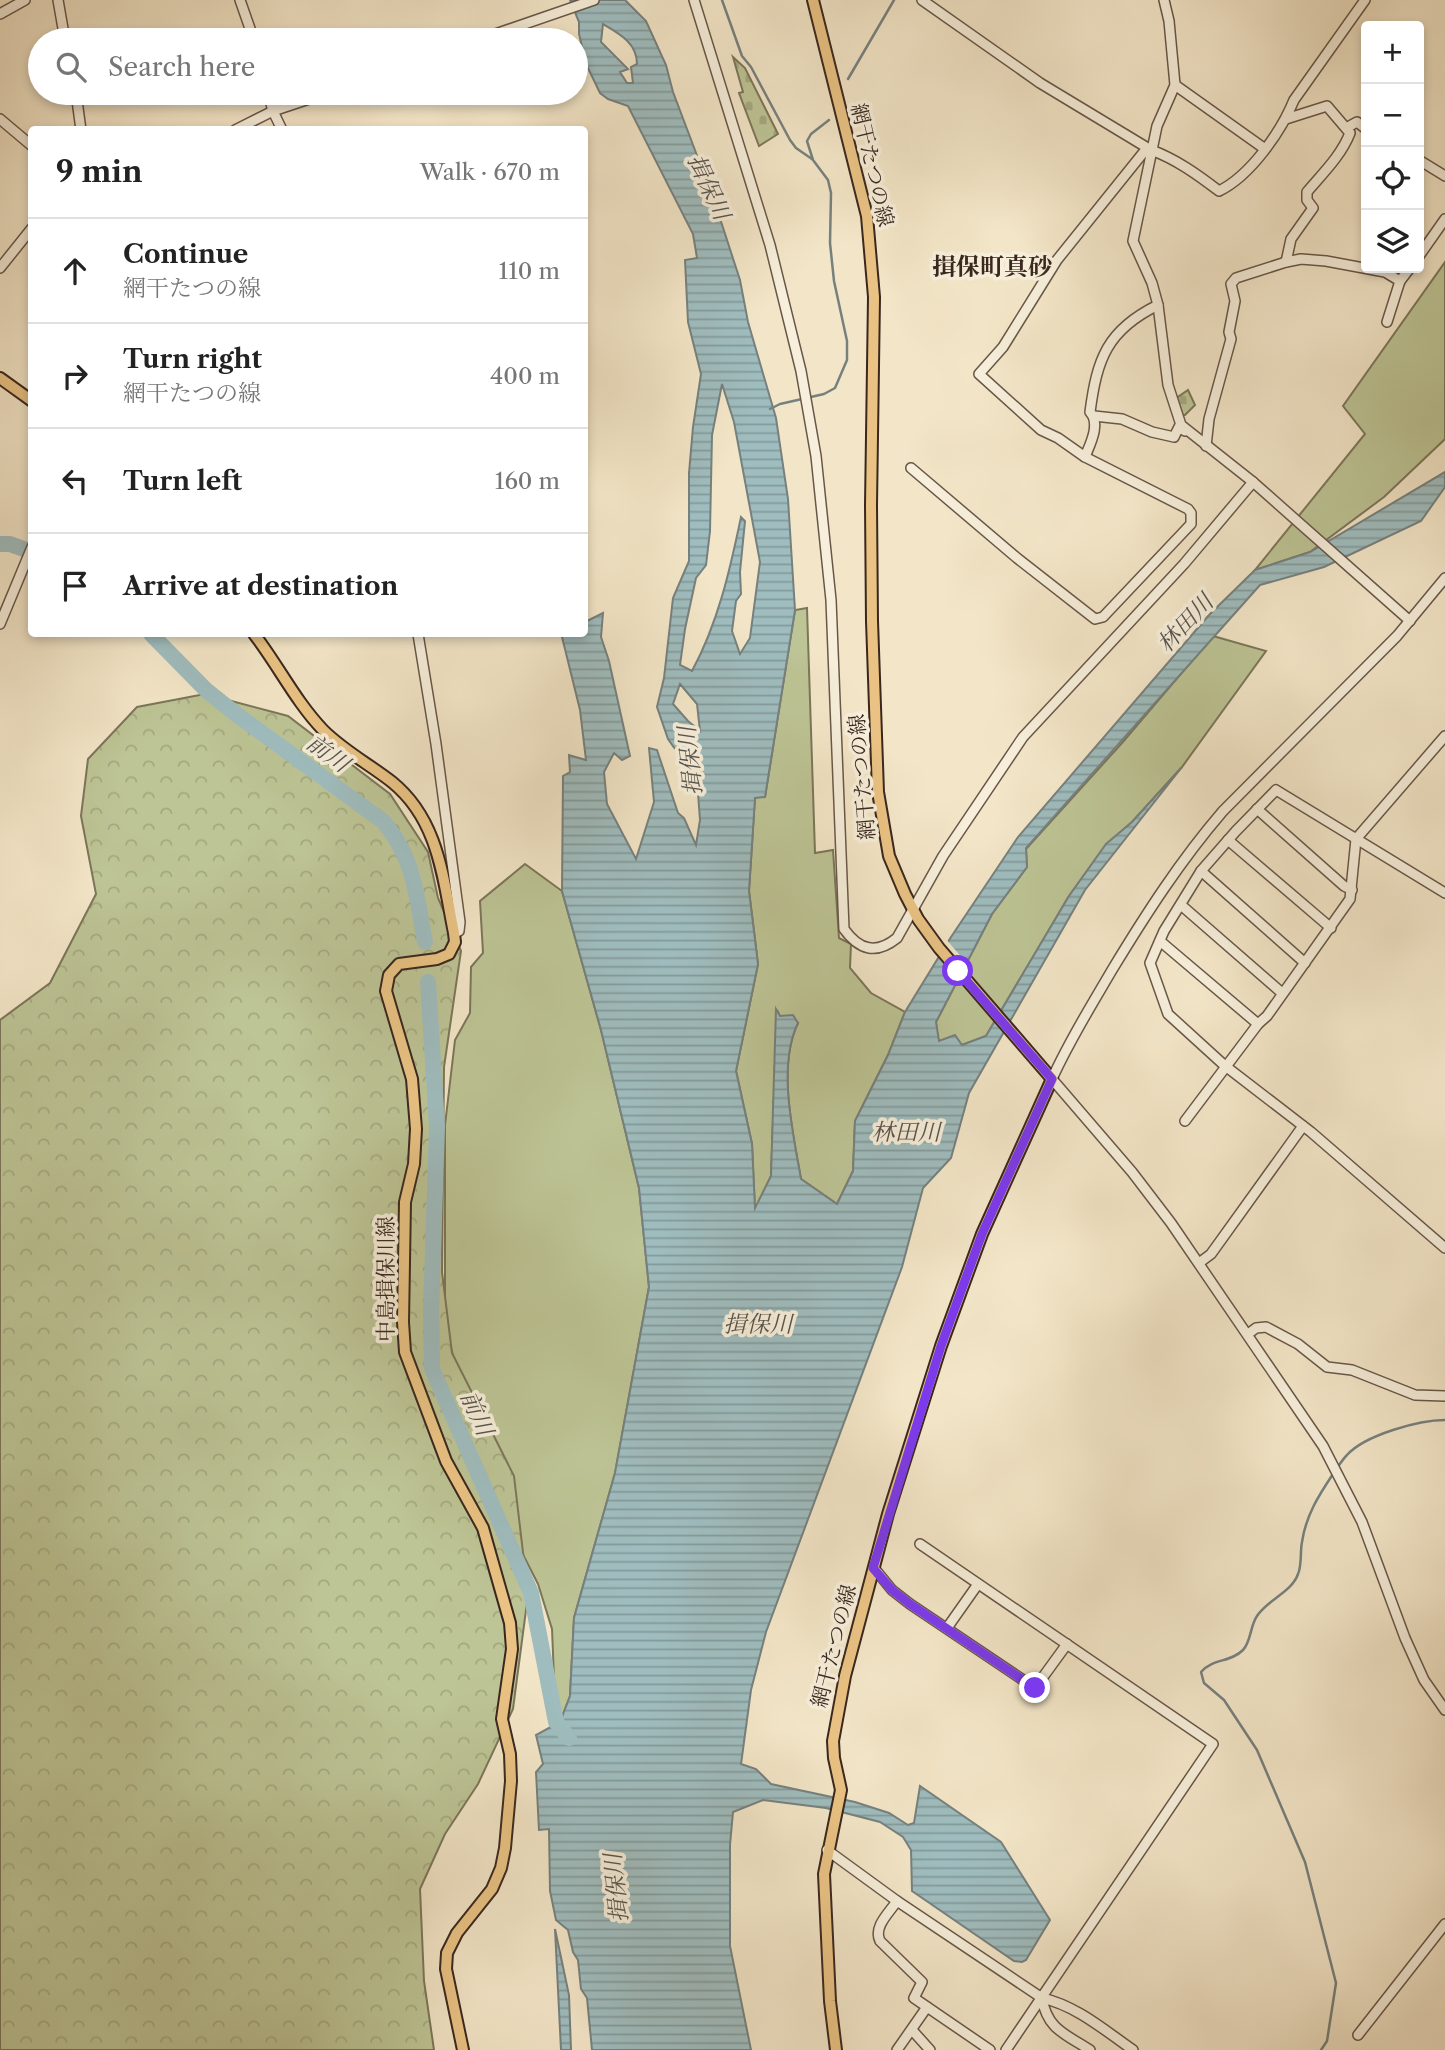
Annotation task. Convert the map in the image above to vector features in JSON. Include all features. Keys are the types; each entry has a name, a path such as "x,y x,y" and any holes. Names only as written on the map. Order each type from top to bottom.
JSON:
{"main road":[{"name":"網干たつの線","path":"813,0 867,216 874,297 872,608 878,792 889,856 916,915 958,971 1050,1075 982,1234 941,1346 873,1568 835,1723 834,1758 841,1790 824,1874 830,2001 836,2050"},
{"path":"0,378 28,398"},
{"path":"256,637 323,730 344,750 392,782 418,810 437,849 454,933"},
{"name":"中島揖保川線","path":"454,933 455,942 449,954 438,959 400,964 389,975 386,991 412,1079 416,1129 414,1164 405,1202 405,1352 446,1461 482,1528 510,1623 513,1648 502,1720 510,1754 512,1781 503,1858 492,1889 457,1933 447,1953 446,1969 463,2050"}],"street":[{"path":"0,14 25,0"},
{"path":"58,0 63,28"},
{"path":"240,0 250,28"},
{"path":"513,28 594,0"},
{"path":"694,0 770,245 798,358 816,456 831,600 844,929 853,942 866,948 887,946 897,938 916,915 943,856 1023,737 1184,564 1253,481"},
{"path":"922,0 1040,83 1183,166 1219,191 1229,186 1265,149 1286,119 1294,100 1365,0"},
{"path":"1164,0 1169,21 1175,85 1157,126 1133,241 1152,282 1158,305 1168,385 1181,425 1205,445"},
{"path":"1175,85 1265,149"},
{"path":"77,105 80,126"},
{"path":"275,105 281,126"},
{"path":"244,126 292,105"},
{"path":"1286,119 1327,106 1350,133 1346,143 1307,192 1307,200 1313,208 1291,239 1286,262"},
{"path":"0,119 28,143"},
{"path":"1346,128 1357,122 1361,125"},
{"path":"911,468 1017,558 1096,619 1103,617 1110,610 1191,524 1188,509 1085,457 1041,430 979,374 1003,347 1057,260 1143,153 1152,150"},
{"path":"1424,163 1445,176"},
{"path":"1424,249 1445,219"},
{"path":"0,268 28,233"},
{"path":"1205,445 1209,419 1231,339 1229,332 1235,301 1231,284 1236,278 1301,259 1385,272 1400,281"},
{"path":"1387,322 1400,281 1406,273"},
{"path":"1158,305 1130,321 1110,341 1094,380 1090,412 1094,416 1122,419 1152,432 1174,437 1179,427 1253,481 1410,621"},
{"path":"1085,457 1094,430 1094,416"},
{"path":"0,624 28,555"},
{"path":"1445,578 1410,621 1223,811 1198,840 1150,909 1050,1075 1132,1172 1199,1263 1323,1446 1362,1522 1405,1638 1424,1680 1445,1710"},
{"path":"418,637 457,890 460,922 459,931 454,933"},
{"path":"1185,1121 1258,1024 1267,1016 1350,899 1356,839 1445,736"},
{"path":"1445,893 1276,790 1201,871 1150,963 1168,1014 1445,1248"},
{"path":"1257,809 1344,886 1352,890"},
{"path":"1228,840 1331,928"},
{"path":"1201,871 1305,963"},
{"path":"1181,905 1282,993"},
{"path":"1160,941 1258,1024"},
{"path":"1199,1263 1213,1252 1303,1126"},
{"path":"1248,1334 1256,1328 1266,1327 1298,1344 1327,1367 1352,1370 1415,1395 1445,1396"},
{"path":"920,1544 1213,1744 1006,2050"},
{"path":"873,1568 892,1590 1035,1688 1067,1644"},
{"path":"947,1628 978,1584"},
{"path":"827,1850 897,1901 1042,1998 1069,2007 1133,2050"},
{"path":"897,1901 878,1928 877,1934 880,1941 922,1982 914,1998 990,2050"},
{"path":"1358,2035 1445,1924"},
{"path":"1042,1998 1044,2013 1052,2026 1090,2050"},
{"path":"897,2050 927,2007"},
{"path":"912,2030 930,2050"}],"green space":[{"path":"733,57 745,68 778,134 759,146 739,93 743,92"},
{"path":"1445,262 1445,439 1384,497 1310,552 1255,570 1365,434 1343,406"},
{"path":"1188,390 1195,405 1185,415 1181,415 1175,399"},
{"path":"807,608 815,853 833,850 839,938 851,944 850,968 871,993 905,1012 888,1055 855,1121 853,1171 837,1204 801,1179 791,1121 788,1079 788,1059 798,1023 780,1016 777,1010 771,1176 755,1210 752,1144 736,1071 758,964 749,891 755,797 765,797 795,610"},
{"path":"1213,636 1266,651 1182,767 1132,822 1106,845 1069,896 986,1036 962,1045 938,1041 936,1022 992,914 1027,867 1026,849 1122,743"},
{"path":"205,694 288,716 390,794 428,852 438,898 461,951 444,1067 442,1272 452,1353 514,1476 528,1595 513,1709 478,1784 445,1834 420,1889 424,1981 434,2050 0,2050 0,1020 50,983 96,894 81,816 88,759 137,707"},
{"path":"525,864 562,891 601,1030 639,1188 649,1287 615,1473 574,1618 570,1696 560,1722 551,1722 549,1709 554,1678 552,1629 538,1584 510,1529 485,1469 445,1327 445,1125 455,1040 470,1013 471,967 483,953 480,901"}],"water":[{"name":"揖保川","path":"570,0 625,0 646,21 666,65 673,92 715,203 740,280 748,322 776,418 788,499 795,610 765,797 755,798 749,891 758,964 736,1071 752,1144 755,1208 771,1176 776,1009 780,1016 793,1015 798,1023 788,1059 788,1079 791,1121 801,1179 837,1204 853,1171 855,1121 888,1055 905,1012 1018,837 1209,615 1255,570 1310,552 1445,472 1445,487 1421,521 1324,567 1260,585 1026,848 1027,867 992,914 936,1022 939,1041 955,1035 962,1045 986,1036 1069,896 1106,844 1132,822 1182,767 1085,890 969,1093 951,1158 923,1188 902,1267 766,1632 751,1690 741,1764 756,1769 771,1784 855,1802 889,1813 908,1825 914,1823 920,1786 1001,1842 1050,1920 1026,1960 1014,1961 912,1891 911,1850 903,1837 880,1822 826,1808 763,1800 733,1812 730,1845 730,1946 751,2050 592,2050 587,1998 581,1989 578,1960 573,1952 568,1930 556,1920 550,1891 549,1829 539,1830 536,1772 543,1764 536,1735 560,1722 570,1696 574,1618 615,1473 649,1287 639,1188 601,1030 562,891 563,776 570,772 569,755 586,760 580,710 562,637 588,637 588,620 603,613 601,637 630,756 622,760 614,753 604,772 607,804 636,859 654,802 649,748 657,750 678,813 684,818 696,845 700,820 697,780 668,739 657,707 664,678 673,598 689,561 689,473 701,374 688,322 685,260 697,258 693,234 628,106 600,93 588,68 588,28 579,28","holes":["603,24 631,45 636,57 637,64 631,67 633,83 627,83 620,72 628,69 601,42","722,384 734,422 760,562 750,638 740,654 732,631 736,601 741,594 740,572 745,521 741,517 716,615 692,671 680,665 696,578 706,565 710,531 712,435","680,684 697,704 700,731 673,704"]},
{"name":"揖保川","path":"555,1929 569,1995 571,2050 561,2050"}],"pier":[{"path":"946,939 969,966 962,980 938,951"}],"waterway":[{"path":"722,0 742,56 751,67 790,140 796,148 812,159"},
{"path":"848,79 894,0"},
{"path":"770,409 780,404 824,394 835,388 847,360 847,341 834,281 830,243 831,193 828,180 813,160 807,141 811,134 829,120"},
{"name":"前川","path":"0,544 10,544 28,551"},
{"name":"前川","path":"154,637 206,690 384,822 408,864 425,942"},
{"name":"前川","path":"428,982 437,1126 431,1311 432,1369 531,1593 556,1722 569,1738"},
{"path":"1337,1468 1355,1448 1379,1435 1407,1426 1445,1420"},
{"path":"1321,2050 1327,2041 1336,1983 1305,1862 1257,1750 1224,1700 1204,1683 1201,1672 1211,1664 1233,1657 1243,1650 1261,1610 1295,1580 1310,1514 1333,1474"}],"district":[{"name":"揖保町真砂","path":"992,267"}],"route":[{"path":"958,971 1052,1079 982,1234 941,1346 873,1568 892,1590 910,1604 1035,1688"}],"water label":[{"name":"林田川","path":"1185,623"},
{"name":"林田川","path":"906,1132"}]}
